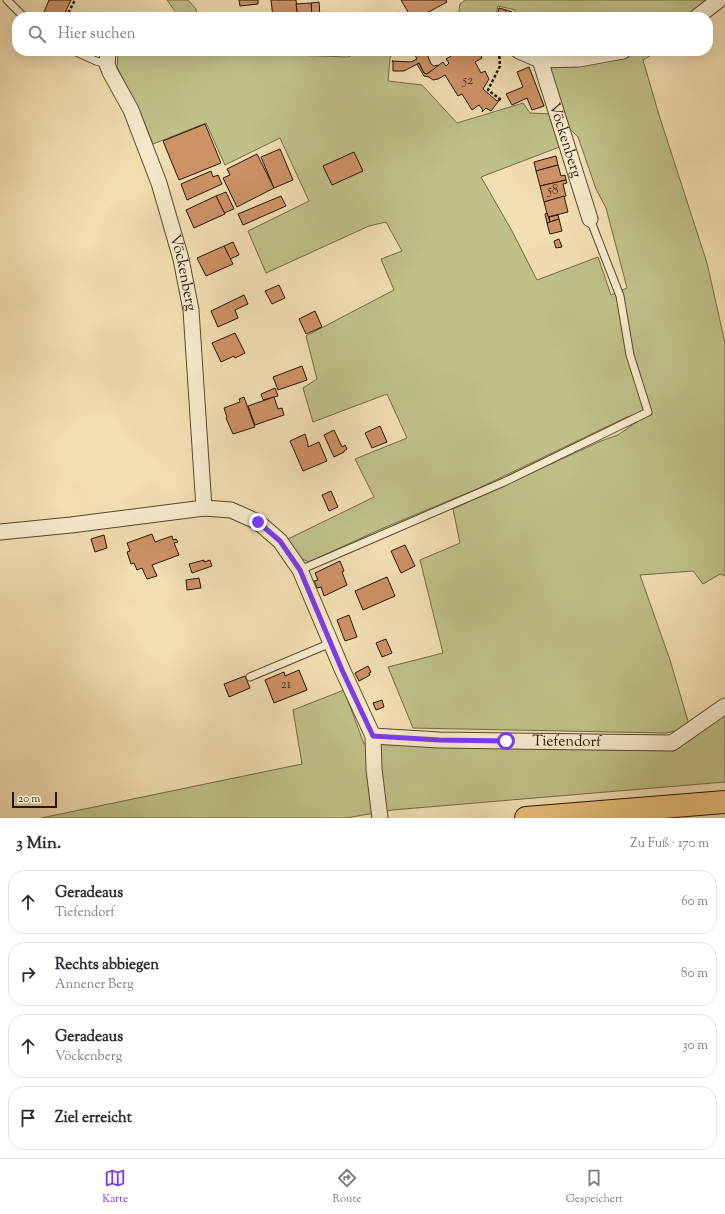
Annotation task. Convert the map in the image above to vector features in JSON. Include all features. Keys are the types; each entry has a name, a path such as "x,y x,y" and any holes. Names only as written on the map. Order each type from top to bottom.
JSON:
{"highway":[{"path":"526,818 725,802"}],"street":[{"path":"703,12 719,0"},
{"path":"531,56 540,60 579,59 596,56"},
{"name":"Vöckenberg","path":"108,57 110,72 131,110 159,183 181,259 191,310 204,508"},
{"name":"Vöckenberg","path":"540,60 590,220"},
{"path":"0,532 71,525 204,508 231,510 258,522 280,541 300,570 330,643 373,736 374,769 380,818"},
{"name":"Tiefendorf","path":"373,736 454,740 672,743 725,706"}],"lane":[{"path":"7,0 19,12"},
{"path":"85,56 96,61 108,57"},
{"path":"300,570 504,482 648,412 630,355 620,296 590,220"},
{"path":"250,677 330,643"}],"path":[{"path":"69,12 75,0"},
{"path":"499,56 500,66 488,90 501,100"}],"green space":[{"path":"167,0 188,0 196,9 196,12 175,12"},
{"path":"465,0 712,0 700,12 515,12 515,10 498,6 496,12 459,12 460,4"},
{"path":"118,56 391,56 388,81 422,85 457,123 523,103 530,113 551,114 562,146 481,177 512,231 537,280 598,257 611,295 627,288 606,208 596,189 578,137 565,124 549,65 543,56 650,56 643,60 659,115 707,263 725,343 725,576 720,574 703,584 693,571 640,575 670,660 690,728 666,733 413,728 388,667 443,653 420,560 460,543 453,509 601,441 618,435 651,412 627,417 477,489 381,529 309,562 300,558 288,539 374,497 355,459 407,438 387,394 313,422 303,388 317,379 306,336 394,290 381,259 402,251 386,222 369,226 266,273 248,231 309,201 280,138 225,165 206,123 153,144 142,117 117,67"},
{"path":"344,690 364,744 679,745 725,707 725,782 392,810 346,818 41,818 302,764 293,710"}],"building":[{"path":"49,0 71,0 65,12 44,12"},
{"path":"239,0 258,0 258,4 240,6"},
{"path":"271,0 296,0 297,12 272,12"},
{"path":"401,0 446,0 447,2 429,12 408,12"},
{"path":"319,2 320,12 312,12 311,3"},
{"path":"311,3 312,12 297,12 296,4"},
{"path":"499,8 506,10 505,12 498,12"},
{"path":"416,56 428,56 431,64 434,66 439,66 427,74 424,73 419,63 404,71 393,71 393,61 411,62 417,59"},
{"path":"451,56 481,56 482,58 475,62 481,73 485,71 489,79 483,89 497,101 501,98 491,111 486,108 482,112 483,110 479,105 472,110 462,94 458,96 445,75 433,80 424,76 417,64 419,63 424,73 427,74 443,62 446,66 449,63 446,59"},
{"path":"529,67 544,106 532,110 527,98 512,105 506,94 523,87 517,72"},
{"path":"205,124 221,163 179,180 163,141"},
{"path":"280,149 293,180 274,188 261,157"},
{"path":"354,152 363,171 332,185 323,166"},
{"path":"257,154 274,188 237,207 223,178 230,175 227,169"},
{"path":"556,156 558,165 536,171 534,162"},
{"path":"558,165 561,176 565,175 566,180 540,186 536,171"},
{"path":"211,171 213,177 218,175 222,184 187,200 181,184"},
{"path":"566,180 567,183 563,184 566,196 544,202 540,186"},
{"path":"226,192 234,209 224,213 216,196"},
{"path":"216,196 225,214 194,228 186,210"},
{"path":"281,196 286,206 243,225 238,214"},
{"path":"564,196 568,212 548,217 544,202"},
{"path":"547,213 550,222 547,223 545,214"},
{"path":"558,215 559,219 550,222 549,217"},
{"path":"559,219 562,231 550,234 547,223"},
{"path":"559,239 562,247 556,248 554,241"},
{"path":"233,242 239,255 230,259 224,246"},
{"path":"224,246 233,264 206,276 197,258"},
{"path":"279,285 285,298 272,304 265,291"},
{"path":"244,295 248,304 235,310 238,318 218,327 211,311"},
{"path":"315,311 322,327 306,334 299,319"},
{"path":"235,333 245,353 221,362 212,343"},
{"path":"302,366 307,380 278,390 273,377"},
{"path":"275,388 278,396 263,400 261,394"},
{"path":"244,397 255,427 233,434 226,418 224,408 240,402 239,399"},
{"path":"274,397 278,409 282,408 284,415 255,425 248,406"},
{"path":"380,426 387,442 372,448 365,433"},
{"path":"334,430 342,447 345,445 347,449 334,457 324,435"},
{"path":"305,434 308,447 319,442 327,461 303,471 290,441"},
{"path":"331,491 338,507 329,511 322,495"},
{"path":"152,534 155,542 172,536 173,540 176,539 178,542 174,543 179,555 152,565 157,576 147,579 142,568 137,570 134,563 131,564 127,552 130,551 127,543"},
{"path":"104,535 107,548 95,552 91,539"},
{"path":"405,545 415,566 401,573 391,551"},
{"path":"204,560 204,562 210,560 212,566 192,573 189,564"},
{"path":"340,561 347,585 324,596 321,587 317,588 314,581 318,580 315,573"},
{"path":"387,577 395,596 363,610 355,591"},
{"path":"199,578 201,588 187,590 186,580"},
{"path":"349,615 357,637 345,641 337,620"},
{"path":"386,639 392,653 382,657 376,643"},
{"path":"368,666 371,672 369,673 370,675 359,681 355,673"},
{"path":"299,670 307,690 274,703 265,680 284,672 285,676"},
{"path":"245,676 250,688 229,697 224,684"},
{"path":"382,700 384,707 376,710 373,703"}],"route":[{"path":"258,522 280,541 300,570 330,643 373,736 439,740 506,741"}]}
